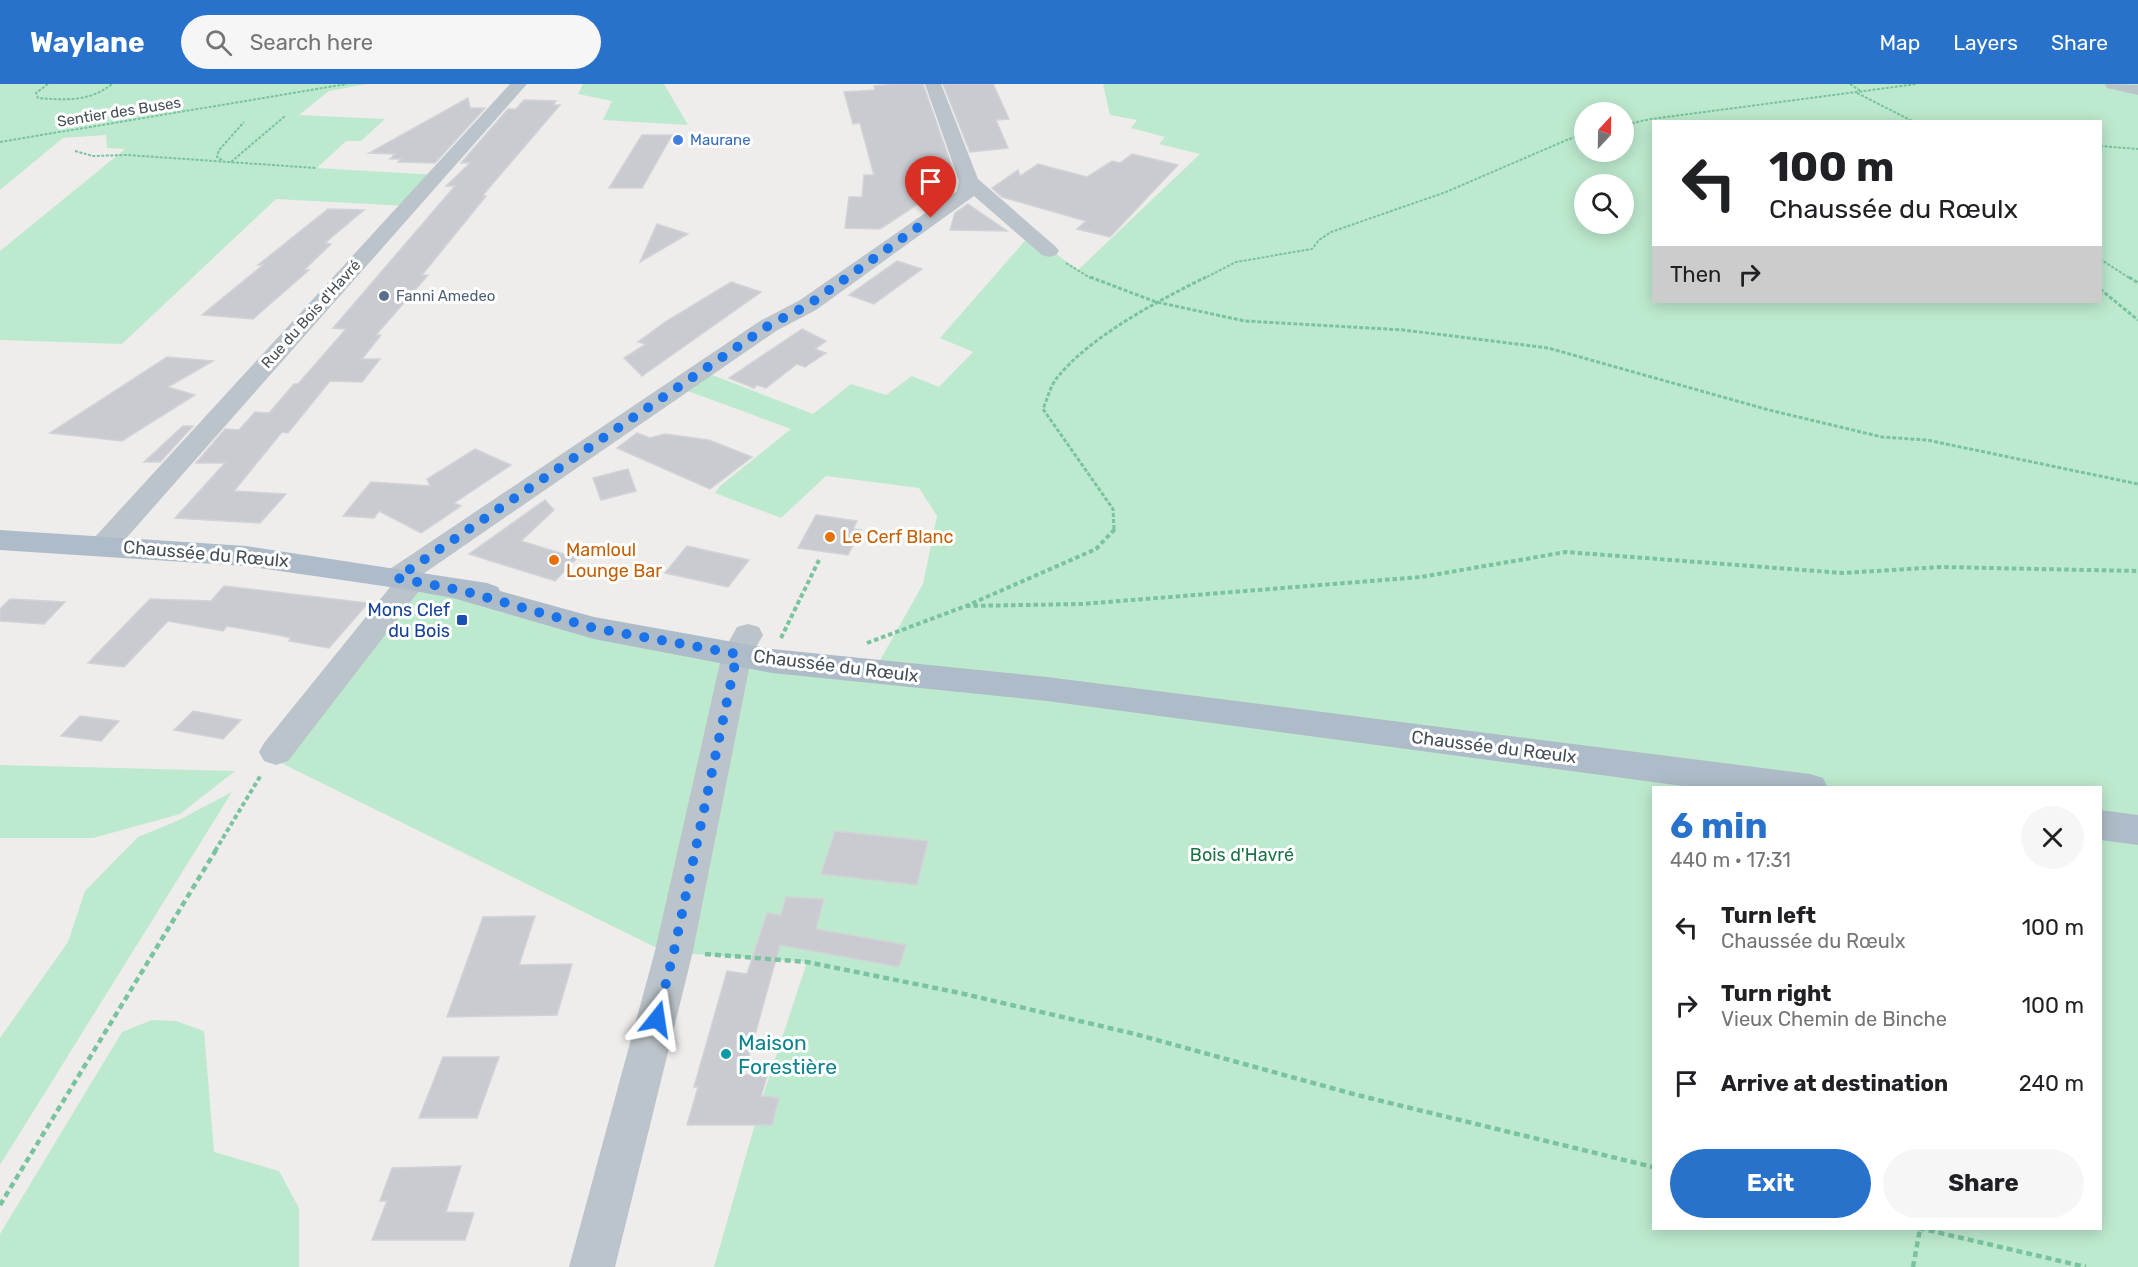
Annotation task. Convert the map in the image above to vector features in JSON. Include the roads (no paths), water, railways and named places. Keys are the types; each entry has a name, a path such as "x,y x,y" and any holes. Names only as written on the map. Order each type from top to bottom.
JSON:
{"main road":[{"name":"Chaussée du Rœulx","path":"0,540 246,556 404,579 464,591 594,628 742,644 780,640 1049,682 1178,708"},
{"name":"Chaussée du Rœulx","path":"742,644 772,661 1047,689 1178,708 1794,786"},
{"path":"2102,825 2138,830"}],"street":[{"name":"Rue du Bois d'Havré","path":"104,545 519,84"},
{"path":"933,84 969,181 1048,251"},
{"path":"2113,84 2138,90"},
{"path":"269,763 404,579 768,326 808,305 966,194 969,181"},
{"path":"592,1267 674,951 742,644"}],"place":[{"name":"Maurane","path":"678,140"},
{"name":"Fanni Amedeo","path":"384,296"},
{"name":"Le Cerf Blanc","path":"830,537"},
{"name":"Mamloul Lounge Bar","path":"554,560"},
{"name":"Mons Clef du Bois","path":"462,620"},
{"name":"Maison Forestière","path":"726,1054"}],"park label":[{"name":"Bois d'Havré","path":"1242,855"}]}
